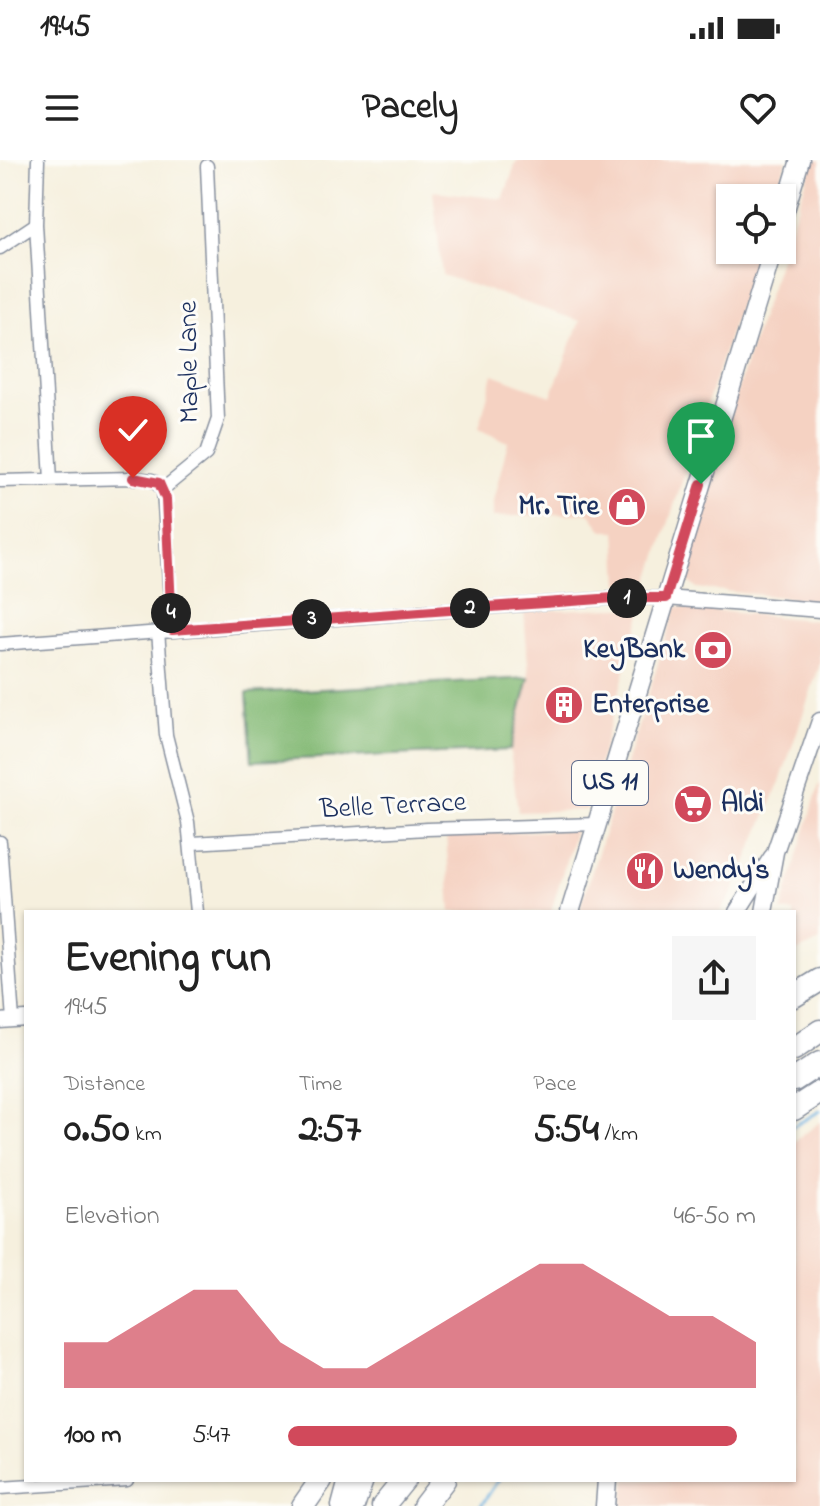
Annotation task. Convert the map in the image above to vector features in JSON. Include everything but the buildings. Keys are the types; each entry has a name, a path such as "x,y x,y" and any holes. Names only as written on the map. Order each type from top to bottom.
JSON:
{"highway":[{"path":"796,995 820,980"},
{"path":"796,1048 820,1031"},
{"path":"796,1079 820,1063"},
{"path":"796,1108 820,1092"},
{"path":"296,1506 309,1482"},
{"path":"303,1506 320,1482"},
{"path":"353,1506 361,1482"},
{"path":"383,1506 402,1482"},
{"path":"424,1506 442,1482"}],"main road":[{"path":"793,184 800,160"},
{"name":"US 11","path":"571,910 769,264"},
{"path":"764,910 775,852 820,721"},
{"path":"738,910 775,852"},
{"path":"341,1506 347,1482"}],"street":[{"path":"38,160 36,224 51,480"},
{"name":"Maple Lane","path":"163,489 206,454 218,419 207,166"},
{"path":"0,248 36,224"},
{"path":"0,481 133,478 152,480 163,489 172,630"},
{"path":"0,644 589,599 666,598 820,610"},
{"path":"158,631 166,735 192,843 197,910"},
{"name":"Belle Terrace","path":"192,843 427,829 597,824"},
{"path":"0,842 13,1020"},
{"path":"0,1488 95,1482"}],"shaded area":[{"path":"517,160 787,160 779,184 716,184 716,264 752,264 650,580 619,584 616,531 603,531 589,513 493,517 493,501 508,442 479,428 493,374 551,396 580,321 442,275 433,191 503,199"},
{"path":"813,160 820,160 820,601 696,588 682,576 779,264 796,264 796,211"},
{"path":"643,607 586,810 518,812 510,750 529,678 524,611"},
{"path":"676,607 820,621 820,664 780,782 735,888 722,910 580,910"},
{"path":"820,782 820,941 796,952 796,910 782,910"},
{"path":"575,830 552,910 451,910 446,835"},
{"path":"820,1122 820,1506 623,1506 626,1482 796,1482 796,1140"}],"green space":[{"path":"529,678 510,750 252,761 247,693"}],"waterway":[{"path":"796,1125 820,1111"},
{"path":"481,1506 497,1482"}],"place":[{"name":"Mr. Tire","path":"627,507"},
{"name":"KeyBank","path":"713,650"},
{"name":"Enterprise","path":"564,705"},
{"name":"Aldi","path":"693,804"},
{"name":"Wendy's","path":"645,871"}],"route":[{"path":"133,478 159,483 166,499 172,630 614,598 666,598 701,484"}]}
